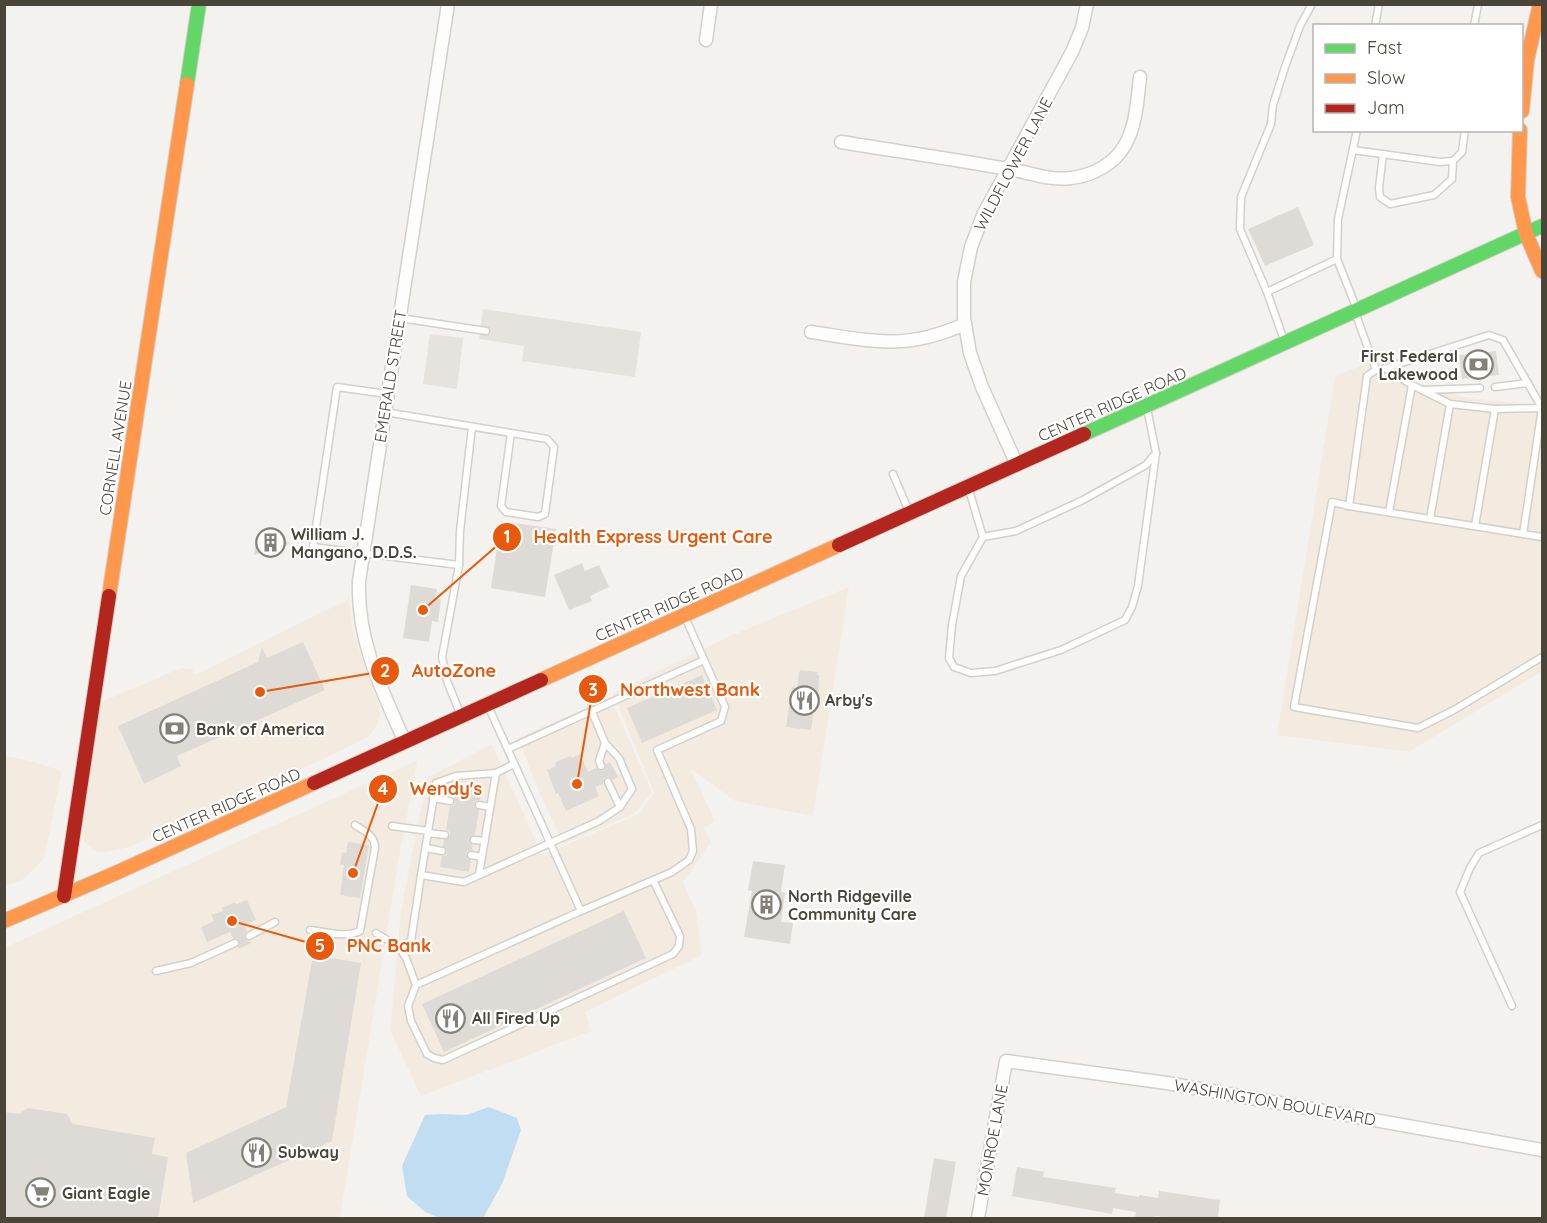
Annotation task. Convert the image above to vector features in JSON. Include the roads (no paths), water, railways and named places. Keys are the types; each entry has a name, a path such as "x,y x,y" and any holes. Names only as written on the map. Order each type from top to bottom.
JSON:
{"main road":[{"name":"CORNELL AVENUE","path":"64,896 199,4"},
{"path":"1523,94 1527,60 1540,4"},
{"path":"1520,132 1518,197 1526,234 1542,271"},
{"name":"CENTER RIDGE ROAD","path":"4,921 488,705 1542,226"}],"street":[{"name":"EMERALD STREET","path":"405,742 372,666 362,632 358,598 362,554 448,4"},
{"path":"706,40 711,4"},
{"name":"WILDFLOWER LANE","path":"1017,465 982,387 970,353 965,324 964,282 971,247 984,213 1072,52 1082,28 1087,4"},
{"path":"841,142 1051,178 1068,179 1085,176 1100,170 1117,156 1129,139 1135,118 1140,77"},
{"path":"811,332 897,343 943,334 965,324"},
{"name":"WASHINGTON BOULEVARD","path":"1006,1062 1167,1083 1542,1150"},
{"name":"MONROE LANE","path":"978,1218 1006,1062"}],"lane":[{"path":"1286,343 1240,229 1241,197 1271,124 1273,105 1300,26 1312,4"},
{"path":"1375,24 1379,4"},
{"path":"1474,24 1478,4"},
{"path":"1357,132 1338,219 1337,259 1376,370"},
{"path":"1383,154 1380,197 1390,204 1434,195 1452,179 1453,161 1461,152 1465,132"},
{"path":"1353,150 1440,162 1453,161"},
{"path":"1267,292 1337,259"},
{"path":"399,318 486,331"},
{"path":"1349,506 1367,376 1376,370 1489,335 1503,340 1542,408 1523,534"},
{"path":"1386,368 1412,385 1450,404 1495,409 1542,408"},
{"path":"1496,387 1528,383"},
{"path":"1389,512 1412,385"},
{"path":"387,394 337,387 313,546 459,565"},
{"path":"1422,390 1480,388"},
{"path":"1430,519 1450,404"},
{"path":"968,487 982,537 961,576 952,625 949,658 954,667 971,673 995,671 1061,650 1125,620 1132,607 1138,586 1156,453 1147,406"},
{"path":"1475,526 1495,409"},
{"path":"385,412 472,427 511,433 547,439 554,447 545,514 538,517 506,512 501,506 511,433"},
{"path":"462,716 447,681 442,657 459,565 460,531 472,427"},
{"path":"982,537 1016,531 1083,500 1146,465 1156,453"},
{"path":"893,474 910,513"},
{"path":"1542,537 1332,502 1294,707 1418,728 1454,710 1542,657"},
{"path":"416,985 653,880 682,866 689,860 693,851 692,829 657,750 721,721 725,707 684,616"},
{"path":"508,749 704,660"},
{"path":"488,705 581,911"},
{"path":"421,875 464,882 599,821 620,807 632,789 620,758 605,743 592,712"},
{"path":"601,766 599,761 605,743"},
{"path":"399,947 411,942 436,783 456,776 496,773 514,764"},
{"path":"479,874 496,773"},
{"path":"608,782 620,807"},
{"path":"434,798 450,801"},
{"path":"479,805 490,807"},
{"path":"310,930 346,934 360,931 375,841 355,825"},
{"path":"1512,1006 1460,892 1479,853 1542,825"},
{"path":"392,826 445,835"},
{"path":"474,840 485,841"},
{"path":"426,848 442,850"},
{"path":"471,855 482,857"},
{"path":"376,933 399,947 406,958 416,985 408,1006 411,1022 427,1054 434,1059 443,1060 673,954 679,946 680,936 653,880"},
{"path":"249,936 275,922"},
{"path":"156,971 191,963 235,942"}],"water":[{"path":"489,1107 517,1118 521,1130 502,1184 483,1218 440,1218 425,1212 407,1196 402,1166 425,1115 466,1115"}],"place":[{"name":"First Federal Lakewood","path":"1479,365"},
{"name":"William J. Mangano, D.D.S.","path":"270,543"},
{"name":"Health Express Urgent Care","path":"423,610"},
{"name":"AutoZone","path":"260,692"},
{"name":"Arby's","path":"804,700"},
{"name":"Bank of America","path":"175,729"},
{"name":"Northwest Bank","path":"577,784"},
{"name":"Wendy's","path":"353,873"},
{"name":"North Ridgeville Community Care","path":"767,905"},
{"name":"PNC Bank","path":"232,921"},
{"name":"All Fired Up","path":"451,1018"},
{"name":"Subway","path":"257,1152"},
{"name":"Giant Eagle","path":"41,1193"}]}
